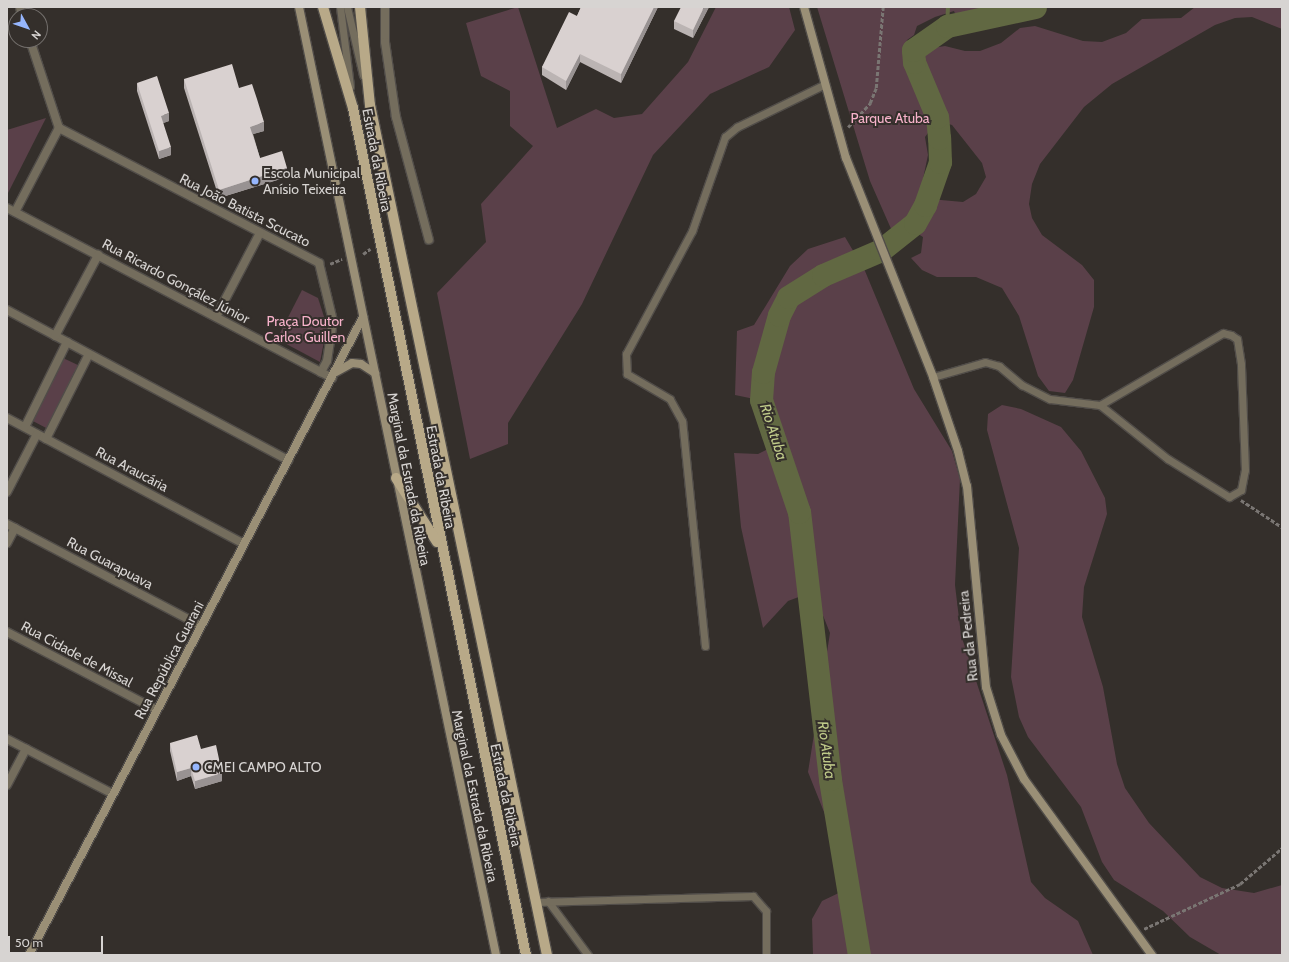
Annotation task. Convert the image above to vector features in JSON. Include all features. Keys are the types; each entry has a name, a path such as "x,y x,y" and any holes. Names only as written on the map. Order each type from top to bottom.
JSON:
{"main road":[{"name":"Marginal da Estrada da Ribeira","path":"299,7 496,955"},
{"name":"Estrada da Ribeira","path":"323,7 353,108 441,547 526,955"},
{"name":"Estrada da Ribeira","path":"360,7 370,105 547,955"},
{"name":"Rua da Pedreira","path":"804,7 839,135 870,222 894,277 933,377 966,486 986,687 1001,735 1024,779 1048,814 1138,933 1152,955"},
{"name":"Rua República Guarani","path":"29,955 363,317"},
{"name":"Rua República Guarani","path":"332,378 352,363 368,367 375,373"},
{"path":"396,478 441,547"}],"street":[{"path":"385,7 385,42 396,117 429,240"},
{"path":"11,210 59,128 33,48"},
{"name":"Rua João Batista Scucato","path":"59,128 319,263 333,321 327,360 322,372"},
{"name":"Rua Ricardo Gonçález Júnior","path":"11,210 332,378"},
{"path":"216,317 260,233"},
{"path":"56,336 98,255"},
{"path":"7,310 288,460"},
{"path":"25,427 67,342"},
{"path":"46,438 89,354"},
{"name":"Rua Araucária","path":"7,418 244,544"},
{"path":"7,492 37,434"},
{"name":"Rua Guarapuava","path":"7,524 202,626"},
{"path":"7,543 15,528"},
{"name":"Rua Cidade de Missal","path":"7,632 157,710"},
{"path":"7,739 113,794"},
{"path":"7,785 26,749"}],"lane":[{"path":"340,7 353,108"},
{"path":"347,7 370,105"},
{"path":"706,646 682,421 670,398 627,374 626,354 692,230 725,137 737,126 826,84"},
{"path":"933,377 985,362 999,366 1022,385 1050,399 1100,405 1168,459 1228,497 1235,496 1245,470 1237,339 1223,333 1100,405"},
{"path":"536,902 753,896 766,911 766,955"},
{"path":"548,901 588,955"}],"path":[{"path":"839,135 870,103 876,88 883,7"},
{"path":"364,254 371,248"},
{"path":"330,264 342,259"},
{"path":"1235,496 1282,527"},
{"path":"1138,933 1240,884 1282,848"}],"green space":[{"path":"518,7 557,128 596,109 614,118 642,114 688,62 716,7 789,7 795,30 769,67 710,94 653,155 582,304 508,423 508,444 470,459 437,293 486,242 481,204 533,146 510,126 510,91 481,76 466,23"},
{"name":"Parque Atuba","path":"817,7 994,7 970,17 956,16 954,11 935,17 917,26 914,35 907,40 906,45 912,41 926,49 945,46 965,51 980,51 1001,43 1020,28 1035,26 1083,41 1102,42 1126,33 1142,19 1181,18 1195,7 1282,7 1282,29 1252,17 1235,18 1215,25 1112,84 1084,107 1040,164 1032,184 1029,204 1032,218 1042,235 1082,265 1094,280 1094,307 1073,380 1065,393 1049,391 1038,376 1019,316 1002,288 976,277 937,277 922,270 911,258 921,253 923,237 905,226 898,232 892,231 870,181","holes":["931,119 952,125 982,163 986,177 976,194 963,202 919,198 928,155 925,137 931,129"]},
{"path":"46,118 7,195 7,130"},
{"path":"845,237 865,271 914,389 952,451 960,479 955,585 961,635 1007,775 1031,882 1045,898 1078,921 1093,955 813,955 812,919 822,901 847,889 856,871 853,851 826,817 808,772 830,633 818,603 804,595 788,601 763,628 741,527 734,453 758,454 768,449 781,430 780,420 764,401 735,395 737,331 754,325 790,266 808,249"},
{"name":"Praça Doutor Carlos Guillen","path":"302,290 318,298 327,326 320,362 277,339"},
{"path":"63,358 80,366 48,429 31,420"},
{"path":"1002,405 1021,409 1061,427 1081,451 1105,498 1107,514 1084,587 1082,617 1103,687 1117,764 1125,788 1149,823 1200,877 1222,888 1254,893 1282,885 1282,955 1221,955 1190,937 1163,911 1114,880 1102,862 1081,807 1028,737 1019,717 1011,677 1019,548 987,430 988,414"}],"building":[{"path":"581,7 654,7 621,74 580,54 566,81 542,67 569,12 577,16"},
{"path":"681,7 704,7 693,30 674,21"},
{"path":"232,64 239,88 252,84 264,122 250,127 260,158 282,151 287,168 219,190 184,79"},
{"path":"157,76 169,113 161,116 171,147 159,151 137,83"},
{"name":"CMEI CAMPO ALTO","path":"197,735 201,749 216,745 222,773 195,781 191,768 177,772 170,743"}],"waterway":[{"path":"947,26 948,7"},
{"name":"Rio Atuba","path":"859,955 830,779 799,512 761,400 763,372 779,315 788,297 823,275 881,250 915,223 925,205 940,162 939,138 937,117 914,62 913,50 947,26 1035,7"}],"place":[{"name":"Escola Municipal Anísio Teixeira","path":"255,181"},
{"name":"CMEI CAMPO ALTO","path":"196,767"}]}
